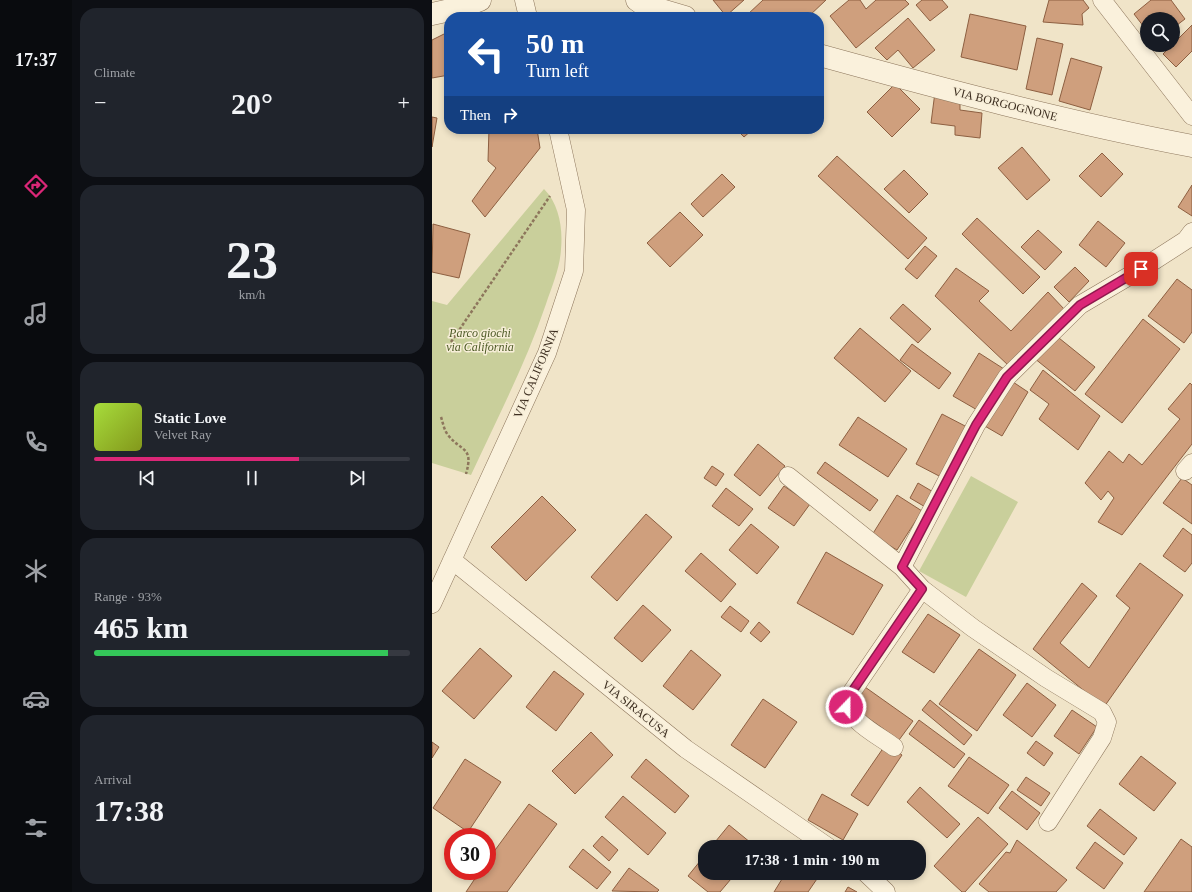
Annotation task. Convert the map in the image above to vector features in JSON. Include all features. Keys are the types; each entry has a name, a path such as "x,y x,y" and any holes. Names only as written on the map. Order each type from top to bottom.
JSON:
{"street":[{"path":"432,14 459,8 480,0"},
{"path":"524,0 528,12"},
{"path":"530,12 534,0"},
{"path":"637,0 644,5 656,5 673,12"},
{"path":"1102,0 1192,116"},
{"name":"VIA BORGOGNONE","path":"824,56 889,75 1103,129 1192,146"},
{"name":"VIA CALIFORNIA","path":"432,604 547,353 574,271 576,210 559,134"},
{"path":"902,567 976,425 1007,377 1080,305 1186,240 1192,232"},
{"path":"788,476 902,567 922,589 973,628 1040,674 1102,712 1108,722 1102,738 1048,822"},
{"name":"VIA SIRACUSA","path":"452,560 686,749 818,840"},
{"path":"894,747 851,716 846,707 847,699 922,589"},
{"path":"873,880 886,892"}],"path":[{"path":"451,342 550,196"},
{"path":"441,417 448,435 466,449 469,455 469,464 466,474"}],"green space":[{"name":"Parco giochi via California","path":"544,189 553,202 559,217 561,249 555,277 530,348 471,475 432,463 432,301 447,305"},
{"path":"971,476 1018,502 966,597 919,571"}],"building":[{"path":"713,0 744,0 730,12 723,12"},
{"path":"763,0 826,0 813,12 750,12"},
{"path":"849,0 860,0 866,9 876,0 905,0 909,4 856,48 830,16"},
{"path":"922,0 942,0 948,7 930,21 916,5"},
{"path":"1049,0 1083,0 1089,8 1082,14 1083,25 1043,22"},
{"path":"1151,0 1171,0 1180,12 1140,12 1140,22 1134,14"},
{"path":"1180,12 1185,19 1180,23"},
{"path":"970,14 1026,26 1017,70 961,57"},
{"path":"908,18 935,50 913,68 898,50 887,60 875,48"},
{"path":"1192,25 1192,51 1176,67 1163,54 1165,52 1180,52 1180,37"},
{"path":"444,34 444,76 432,78 432,40"},
{"path":"1037,38 1063,44 1052,95 1026,89"},
{"path":"1071,58 1102,67 1090,110 1059,101"},
{"path":"895,84 920,109 892,137 867,112"},
{"path":"935,92 960,97 960,110 982,113 980,138 955,135 955,126 931,123"},
{"path":"432,117 437,118 432,147"},
{"path":"489,134 538,134 540,148 485,217 472,201 496,168 488,161"},
{"path":"1022,147 1050,180 1027,200 998,168"},
{"path":"1102,153 1123,174 1101,197 1079,176"},
{"path":"837,156 927,238 908,259 818,176"},
{"path":"904,170 928,194 909,213 884,189"},
{"path":"722,174 735,187 703,217 691,204"},
{"path":"1192,185 1192,216 1178,207"},
{"path":"680,212 703,235 670,267 647,243"},
{"path":"977,218 1040,277 1023,294 962,234"},
{"path":"1098,221 1125,243 1106,267 1079,245"},
{"path":"433,224 470,234 459,278 432,272"},
{"path":"1038,230 1062,252 1045,270 1021,247"},
{"path":"925,246 937,256 917,279 905,269"},
{"path":"1075,267 1089,281 1069,302 1054,287"},
{"path":"956,268 989,291 979,301 1011,331 1048,292 1065,310 1009,366 935,296"},
{"path":"1177,279 1192,290 1192,332 1184,343 1148,316"},
{"path":"903,304 931,329 918,343 890,318"},
{"path":"1143,319 1180,349 1122,423 1085,394"},
{"path":"860,328 911,371 885,402 834,358"},
{"path":"1054,334 1095,367 1075,391 1034,358"},
{"path":"912,344 951,373 939,389 900,360"},
{"path":"979,353 1004,369 979,411 953,396"},
{"path":"1043,370 1100,416 1078,450 1039,419 1049,404 1030,390"},
{"path":"1010,380 1028,392 1002,436 983,425"},
{"path":"1190,383 1192,385 1192,444 1122,535 1098,522 1114,498 1108,491 1101,500 1085,483 1109,451 1123,463 1129,454 1142,465 1180,419 1168,409"},
{"path":"942,414 967,427 941,477 916,464"},
{"path":"858,417 907,449 888,477 839,445"},
{"path":"758,444 785,466 760,496 734,475"},
{"path":"825,462 878,500 870,511 817,473"},
{"path":"712,466 724,474 716,486 704,478"},
{"path":"1182,478 1192,485 1192,524 1163,503"},
{"path":"918,483 935,493 927,508 910,498"},
{"path":"784,486 810,504 794,526 768,508"},
{"path":"726,488 753,509 739,526 712,506"},
{"path":"897,495 922,511 897,550 872,535"},
{"path":"542,496 576,530 526,581 491,547"},
{"path":"646,514 672,537 617,601 591,577"},
{"path":"751,524 779,547 757,574 729,550"},
{"path":"1183,528 1192,535 1192,563 1185,572 1163,556"},
{"path":"826,552 883,585 853,635 797,603"},
{"path":"701,553 736,584 721,602 685,571"},
{"path":"1140,563 1183,595 1104,707 1033,649 1082,583 1097,596 1060,643 1089,668 1130,608 1116,596"},
{"path":"643,605 671,630 642,662 614,638"},
{"path":"730,606 749,621 741,632 721,617"},
{"path":"928,614 960,635 934,673 902,652"},
{"path":"759,622 770,632 761,642 750,633"},
{"path":"480,648 512,676 474,719 442,691"},
{"path":"979,649 1016,675 977,731 939,704"},
{"path":"691,650 721,675 693,710 663,686"},
{"path":"554,671 584,694 556,731 526,707"},
{"path":"1027,683 1056,705 1032,737 1003,715"},
{"path":"865,687 913,721 899,740 851,706"},
{"path":"763,699 797,722 765,768 731,745"},
{"path":"930,700 972,735 964,745 922,710"},
{"path":"1072,710 1097,727 1079,754 1054,736"},
{"path":"919,720 965,754 954,768 909,734"},
{"path":"591,732 613,755 575,794 552,771"},
{"path":"1036,741 1053,753 1044,766 1027,753"},
{"path":"432,742 439,747 432,758"},
{"path":"886,744 902,755 868,806 851,795"},
{"path":"1141,756 1176,783 1154,811 1119,784"},
{"path":"969,757 1009,785 988,814 948,786"},
{"path":"465,759 501,782 471,828 462,828 433,808"},
{"path":"646,759 689,796 675,813 631,777"},
{"path":"1026,777 1050,793 1041,806 1017,790"},
{"path":"920,787 960,824 947,838 907,802"},
{"path":"1012,791 1040,813 1027,830 999,808"},
{"path":"822,794 858,814 843,840 808,820"},
{"path":"623,796 666,833 648,855 605,817"},
{"path":"529,804 557,824 507,892 466,892 474,880 496,880 496,849"},
{"path":"1100,809 1137,838 1124,855 1087,826"},
{"path":"978,817 1008,844 965,892 962,892 934,866"},
{"path":"729,825 747,840 717,840"},
{"path":"602,836 618,850 609,861 593,846"},
{"path":"1181,839 1192,847 1192,892 1144,892"},
{"path":"1017,840 1067,880 1056,892 989,892 979,884 1006,852 1010,853"},
{"path":"1095,842 1123,863 1104,889 1076,868"},
{"path":"583,849 611,872 597,889 569,867"},
{"path":"698,864 698,880 730,880 720,892 708,892 688,876"},
{"path":"629,868 659,890 657,892 612,891"},
{"path":"781,880 816,880 808,892 774,892"},
{"path":"848,887 857,892 845,892"}],"route":[{"path":"846,707 847,699 922,589 902,567 976,425 1007,377 1034,348 1080,305 1141,269"}]}
